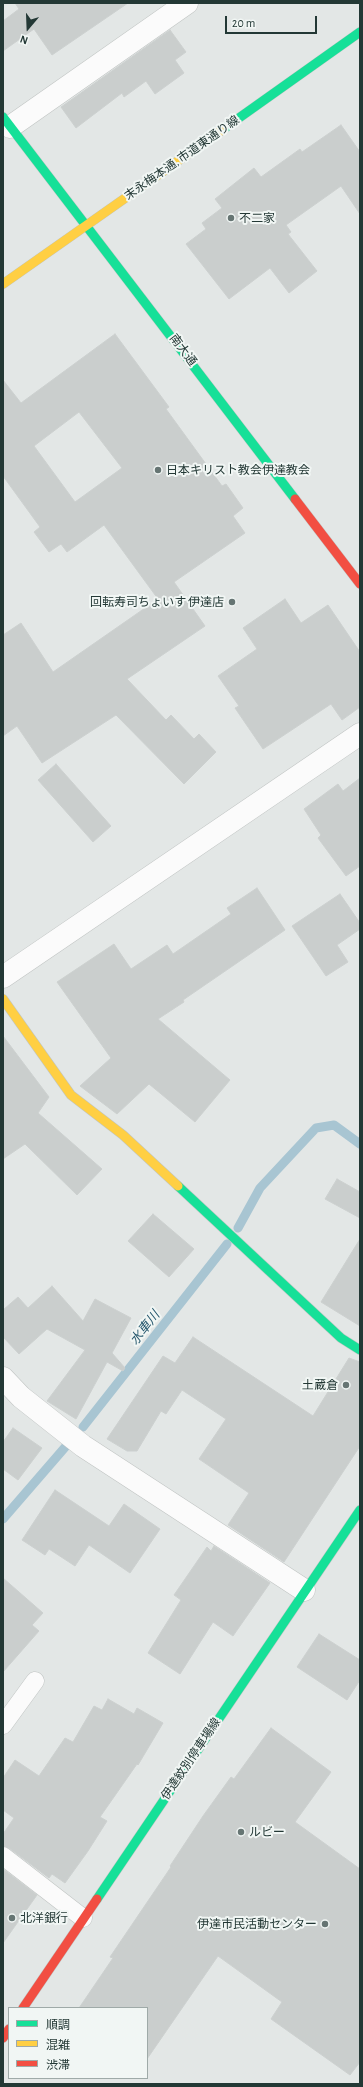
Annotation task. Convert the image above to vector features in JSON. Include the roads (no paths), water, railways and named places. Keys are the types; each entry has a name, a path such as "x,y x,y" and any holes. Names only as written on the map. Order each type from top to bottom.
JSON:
{"street":[{"path":"7,122 164,9 187,3"},
{"name":"末永梅本通, 市道東通り線","path":"3,284 360,32"},
{"name":"南大通","path":"7,122 360,584"},
{"path":"3,977 360,734"},
{"path":"3,999 71,1095 123,1135 341,1338 360,1350"},
{"path":"3,1378 21,1397 83,1446 304,1590"},
{"name":"伊達紋別停車場線","path":"24,2007 304,1590 360,1510"}],"lane":[{"path":"3,1725 35,1681"},
{"path":"3,1856 83,1918"}],"waterway":[{"name":"水車川","path":"238,1228 260,1188 316,1128 334,1125 360,1144"},
{"name":"水車川","path":"83,1427 227,1244"},
{"name":"水車川","path":"3,1519 67,1445"}],"place":[{"name":"不二家","path":"231,218"},
{"name":"日本キリスト教会伊達教会","path":"158,470"},
{"name":"回転寿司ちょいす 伊達店","path":"232,602"},
{"name":"土蔵倉","path":"346,1385"},
{"name":"ルビー","path":"241,1832"},
{"name":"北洋銀行","path":"12,1918"},
{"name":"伊達市民活動センター","path":"325,1924"}]}
